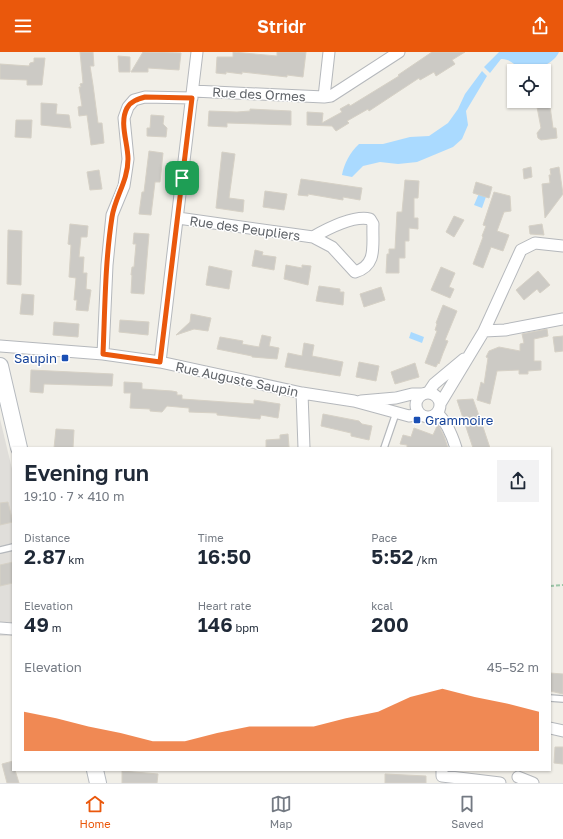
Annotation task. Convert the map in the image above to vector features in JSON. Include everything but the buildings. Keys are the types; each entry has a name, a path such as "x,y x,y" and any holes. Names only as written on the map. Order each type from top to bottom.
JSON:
{"main road":[{"path":"0,366 19,447"},
{"path":"95,771 98,783"}],"street":[{"path":"160,362 197,52"},
{"name":"Rue des Ormes","path":"324,98 328,52"},
{"name":"Rue des Ormes","path":"103,354 107,265 112,215 124,186 128,159 124,118 128,107 134,100 145,97 192,95 324,98 331,96 399,52"},
{"name":"Rue des Peupliers","path":"178,218 313,237 332,247 355,272 364,269 371,262 373,224 370,218 363,217 328,228 313,237"},
{"path":"471,354 434,384 416,404 420,414 431,417 439,408 471,354 484,331 522,250 535,243 563,246"},
{"path":"484,331 505,330 563,319"},
{"name":"Rue Auguste Saupin","path":"0,346 103,354 160,362 302,393 354,401 409,416 420,414"},
{"path":"302,393 304,447"},
{"name":"Rue Auguste Saupin","path":"354,401 396,398 412,394 425,394"},
{"path":"425,394 438,397 439,408 456,447"},
{"path":"0,628 12,629"},
{"path":"551,728 563,731"},
{"path":"442,776 500,783"},
{"path":"517,776 533,783"}],"lane":[{"path":"384,447 396,413"},
{"path":"0,550 12,547"},
{"path":"551,698 563,699"}],"path":[{"path":"551,586 563,585"}],"shaded area":[{"path":"0,419 12,469 12,636 0,636"}],"water":[{"path":"499,52 559,52 548,64 514,64 501,59 490,73 484,67"},
{"path":"482,71 487,76 466,111 468,125 462,139 453,147 417,162 398,164 380,162 363,166 352,177 342,175 348,158 359,144 383,144 410,137 429,136 448,123 458,109 465,94"},
{"path":"480,191 487,194 482,208 474,205"},
{"path":"411,332 424,337 422,343 409,338"}],"place":[{"name":"Saupin","path":"65,358"},
{"name":"Grammoire","path":"417,420"}],"route":[{"path":"145,97 192,98 182,178 160,362 103,354 107,265 112,215 124,186 128,159 124,118 128,107 134,100 145,97"}]}
